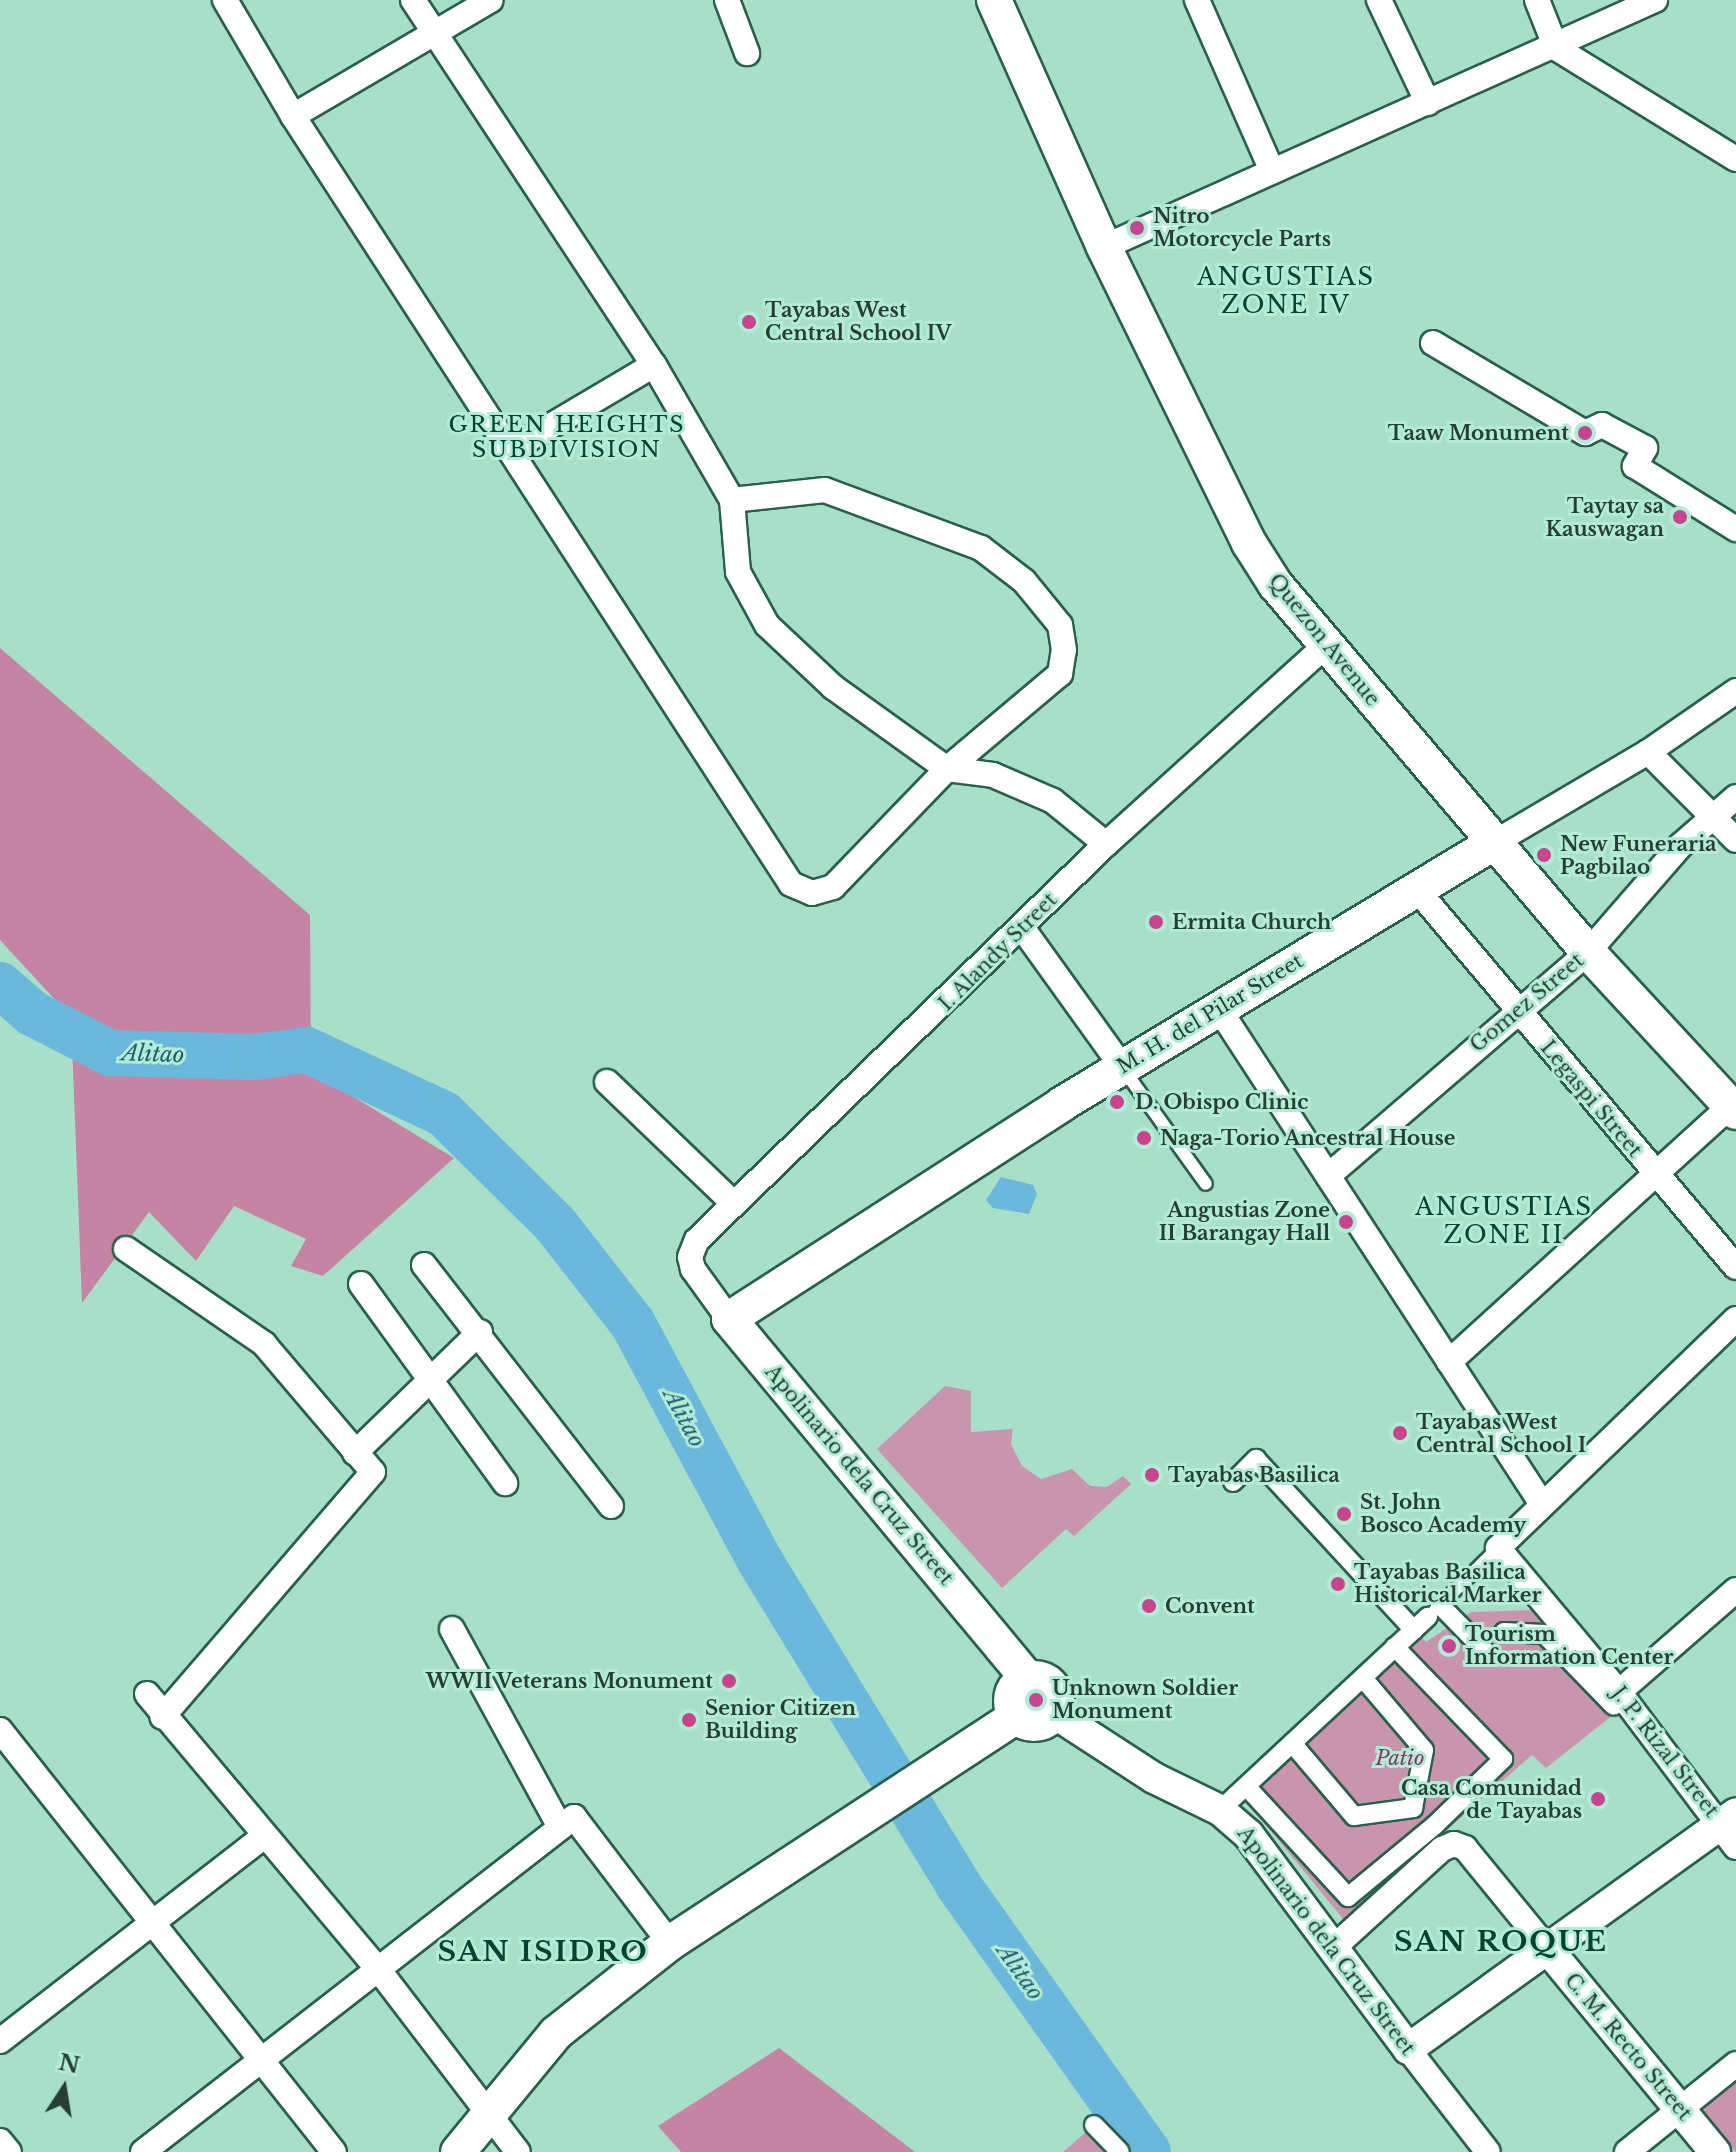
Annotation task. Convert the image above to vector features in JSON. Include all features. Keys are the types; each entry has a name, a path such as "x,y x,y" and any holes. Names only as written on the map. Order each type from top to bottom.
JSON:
{"main road":[{"name":"Quezon Avenue","path":"994,0 1104,247 1249,543 1325,646 1497,841 1588,952 1734,1107"},
{"name":"M. H. del Pilar Street","path":"729,1319 1122,1067 1221,1012 1497,841"},
{"name":"Apolinario dela Cruz Street","path":"729,1319 1028,1679"},
{"path":"1028,1679 1049,1683 1056,1692 1054,1713 1036,1725 1016,1717 1012,1694 1028,1679"},
{"path":"458,2152 491,2116 556,2033 670,1943 1016,1717"}],"street":[{"path":"225,0 293,116 791,884 812,893 833,887 947,769 1060,674 1064,650 1060,625 1024,581 981,548 825,490 732,500"},
{"path":"413,0 431,33 654,365 732,500 738,572 767,625 833,687 947,769 993,775 1053,801 1106,844"},
{"path":"293,116 491,0"},
{"path":"727,0 747,53"},
{"path":"1197,0 1272,171"},
{"path":"1379,0 1428,103"},
{"path":"1537,0 1556,48 1736,159"},
{"path":"1104,247 1556,48 1655,0"},
{"path":"1433,343 1585,433 1602,425 1645,448 1635,466 1736,529"},
{"path":"510,450 654,365"},
{"name":"I. Alandy Street","path":"693,1269 690,1257 697,1240 733,1203 1023,929 1106,844 1325,646"},
{"name":"M. H. del Pilar Street","path":"1497,841 1648,752 1736,691"},
{"path":"1648,752 1736,840"},
{"name":"Gomez Street","path":"1328,1176 1515,1011 1588,952 1620,910 1712,816 1736,797"},
{"name":"Legaspi Street","path":"1418,891 1515,1011 1736,1267"},
{"path":"1023,929 1122,1067"},
{"path":"1221,1012 1542,1504"},
{"path":"607,1082 733,1203"},
{"path":"1449,1362 1655,1174 1734,1107"},
{"path":"126,1249 264,1344 373,1472 162,1717"},
{"path":"424,1265 480,1332 611,1506"},
{"name":"Apolinario dela Cruz Street","path":"693,1269 729,1319"},
{"path":"361,1284 428,1381 505,1483"},
{"path":"1498,1548 1736,1319"},
{"path":"355,1453 480,1332"},
{"path":"1233,1482 1256,1459 1414,1630"},
{"name":"J. P. Rizal Street","path":"1498,1548 1617,1699 1731,1828"},
{"path":"1504,1632 1544,1634 1617,1699 1736,1590"},
{"path":"1220,1810 1434,1611 1484,1650"},
{"path":"452,1629 560,1827"},
{"path":"1332,1949 1444,1840 1503,1759 1395,1647"},
{"path":"1363,1678 1424,1750 1413,1808"},
{"path":"147,1694 162,1717 378,1969 518,2152"},
{"name":"Apolinario dela Cruz Street","path":"1054,1713 1154,1778 1220,1810 1248,1834 1488,2152"},
{"path":"0,1730 334,2152"},
{"path":"1292,1743 1354,1816 1413,1808"},
{"path":"1246,1786 1348,1897 1444,1840"},
{"path":"1413,1808 1444,1840"},
{"path":"143,2152 574,1817 670,1943"},
{"path":"1408,2049 1546,1947 1731,1828"},
{"path":"0,2041 263,1837"},
{"name":"C. M. Recto Street","path":"1444,1840 1465,1848 1715,2152"},
{"path":"1627,2152 1736,2064"},
{"path":"1094,2125 1120,2152"},
{"path":"0,2141 9,2152"}],"lane":[{"path":"1122,1067 1206,1184"},
{"path":"1434,1611 1498,1548"}],"green space":[{"path":"945,1386 971,1391 971,1432 1013,1429 1011,1444 1022,1466 1041,1479 1072,1469 1090,1486 1107,1487 1123,1476 1131,1484 1074,1536 1066,1529 1002,1588 877,1449"},
{"name":"Patio","path":"1533,1610 1623,1707 1546,1768 1532,1755 1344,1920 1239,1792 1414,1630 1426,1642 1471,1612"},
{"path":"1736,2074 1736,2152 1697,2105"},
{"path":"1115,2110 1148,2152 1063,2152 1094,2125"}],"shaded area":[{"path":"0,648 310,915 311,1071 454,1158 323,1276 291,1266 306,1239 234,1206 196,1261 149,1212 82,1303 71,1017 0,940"},
{"path":"779,2048 915,2152 681,2152 658,2126"}],"water":[{"path":"1001,1177 1033,1185 1037,1194 1029,1214 993,1208 986,1200"}],"waterway":[{"name":"Alitao","path":"0,985 32,1013 110,1053 255,1057 307,1050 444,1114 555,1224 633,1324 760,1561 959,1886 1148,2152"}],"place":[{"name":"Nitro Motorcycle Parts","path":"1137,228"},
{"name":"Tayabas West Central School IV","path":"749,322"},
{"name":"Taaw Monument","path":"1585,433"},
{"name":"Taytay sa Kauswagan","path":"1680,517"},
{"name":"New Funeraria Pagbilao","path":"1544,855"},
{"name":"Ermita Church","path":"1156,922"},
{"name":"D. Obispo Clinic","path":"1117,1102"},
{"name":"Naga-Torio Ancestral House","path":"1144,1138"},
{"name":"Angustias Zone II Barangay Hall","path":"1346,1222"},
{"name":"Tayabas West Central School I","path":"1400,1433"},
{"name":"Tayabas Basilica","path":"1152,1475"},
{"name":"St. John Bosco Academy","path":"1344,1514"},
{"name":"Tayabas Basilica Historical Marker","path":"1338,1584"},
{"name":"Convent","path":"1149,1606"},
{"name":"Tourism Information Center","path":"1449,1646"},
{"name":"WWII Veterans Monument","path":"729,1681"},
{"name":"Unknown Soldier Monument","path":"1036,1700"},
{"name":"Senior Citizen Building","path":"689,1720"},
{"name":"Casa Comunidad de Tayabas","path":"1598,1799"}],"district":[{"name":"ANGUSTIAS ZONE IV","path":"1286,291"},
{"name":"GREEN HEIGHTS SUBDIVISION","path":"567,436"},
{"name":"ANGUSTIAS ZONE II","path":"1504,1221"},
{"name":"SAN ROQUE","path":"1501,1942"},
{"name":"SAN ISIDRO","path":"543,1952"}]}
